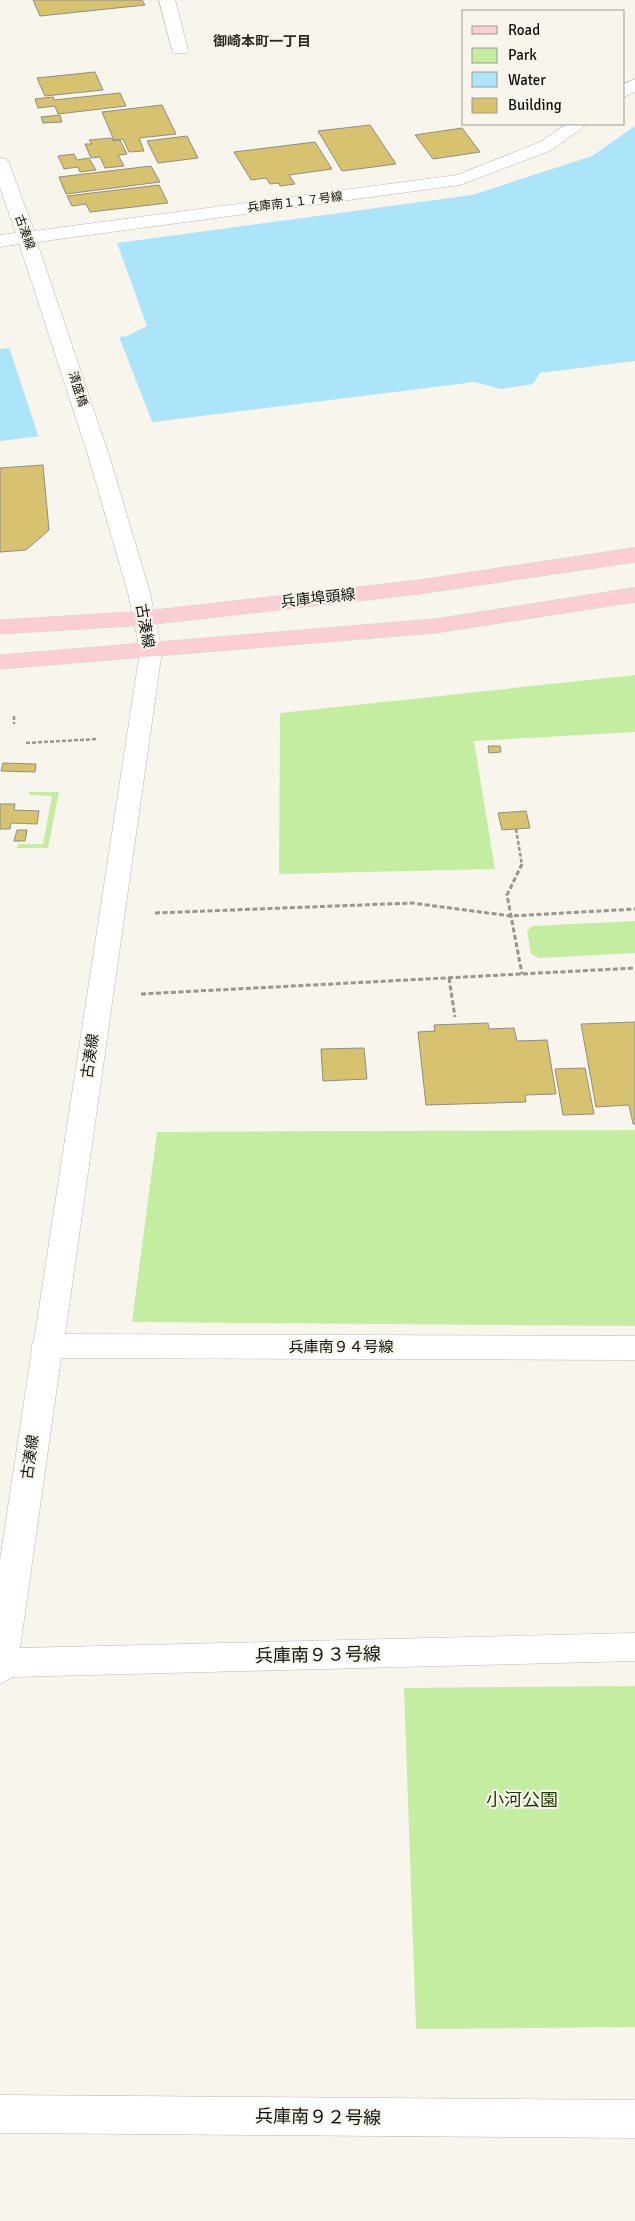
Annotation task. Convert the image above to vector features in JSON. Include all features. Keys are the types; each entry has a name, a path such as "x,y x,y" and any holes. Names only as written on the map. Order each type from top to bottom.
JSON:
{"main road":[{"name":"兵庫埠頭線","path":"0,627 146,618 419,587 635,556"},
{"path":"0,662 435,626 635,596"}],"street":[{"path":"167,0 180,50"},
{"name":"兵庫南１１７号線","path":"0,241 460,180 546,146 577,125"},
{"name":"古湊線","path":"0,163 59,329"},
{"name":"清盛橋","path":"59,329 97,448"},
{"name":"古湊線","path":"0,1665 98,996 151,651 146,618 97,448"},
{"name":"兵庫南９４号線","path":"46,1346 635,1348"},
{"name":"兵庫南９３号線","path":"0,1665 635,1647"},
{"name":"兵庫南９２号線","path":"0,2114 635,2119"}],"path":[{"path":"14,716 14,724"},
{"path":"26,743 138,738"},
{"path":"516,829 522,866 507,895 522,974"},
{"path":"111,915 412,903 511,916 635,909"},
{"path":"98,996 635,968"},
{"path":"449,978 455,1017"}],"green space":[{"path":"635,675 635,732 474,741 495,869 279,874 280,713"},
{"path":"29,792 59,792 48,848 17,848 18,844 43,844 52,796 29,795"},
{"path":"635,921 635,953 539,958 531,954 527,931 532,926"},
{"path":"635,1130 635,1326 132,1322 157,1132"},
{"name":"小河公園","path":"635,1686 635,2027 416,2029 404,1688"}],"water":[{"path":"635,126 635,361 540,373 533,384 501,389 475,382 0,441 0,349 127,336 147,326 117,243 472,195 592,156"}],"pier":[{"path":"118,334 153,424 39,438 9,347"}],"building":[{"path":"33,0 142,0 145,5 40,16"},
{"path":"95,72 103,90 45,96 37,78"},
{"path":"120,93 126,106 58,114 55,106 38,108 35,99 53,97 54,100"},
{"path":"162,105 176,134 139,138 144,151 129,152 123,139 114,140 102,112"},
{"path":"60,115 62,122 43,123 41,117"},
{"path":"370,125 396,164 342,171 318,131"},
{"path":"462,128 480,152 433,159 415,135"},
{"path":"187,136 198,158 158,163 147,141"},
{"path":"112,138 113,141 120,140 127,154 118,155 124,166 105,168 100,157 91,158 85,144 92,144 89,140"},
{"path":"315,142 332,169 289,175 295,184 280,186 279,183 270,184 266,178 251,180 234,152"},
{"path":"74,154 77,160 89,158 96,170 80,172 78,167 64,169 58,156"},
{"path":"151,166 160,182 66,194 59,177"},
{"path":"159,185 168,203 90,212 86,204 72,206 67,196"},
{"path":"43,465 49,530 26,550 0,552 0,468"},
{"path":"488,746 500,746 501,752 489,753"},
{"path":"3,763 36,764 35,772 1,771"},
{"path":"0,804 15,804 14,810 39,811 37,824 11,823 10,829 0,829"},
{"path":"526,811 530,828 502,830 498,813"},
{"path":"17,830 27,830 25,841 14,841"},
{"path":"635,1022 635,1124 633,1124 629,1105 596,1107 581,1024"},
{"path":"488,1023 489,1029 514,1028 517,1041 547,1040 556,1094 525,1095 526,1102 426,1105 418,1032 435,1031 434,1025"},
{"path":"364,1048 367,1079 323,1081 321,1049"},
{"path":"585,1068 594,1114 563,1115 555,1069"}],"district":[{"name":"御崎本町一丁目","path":"262,41"}]}
